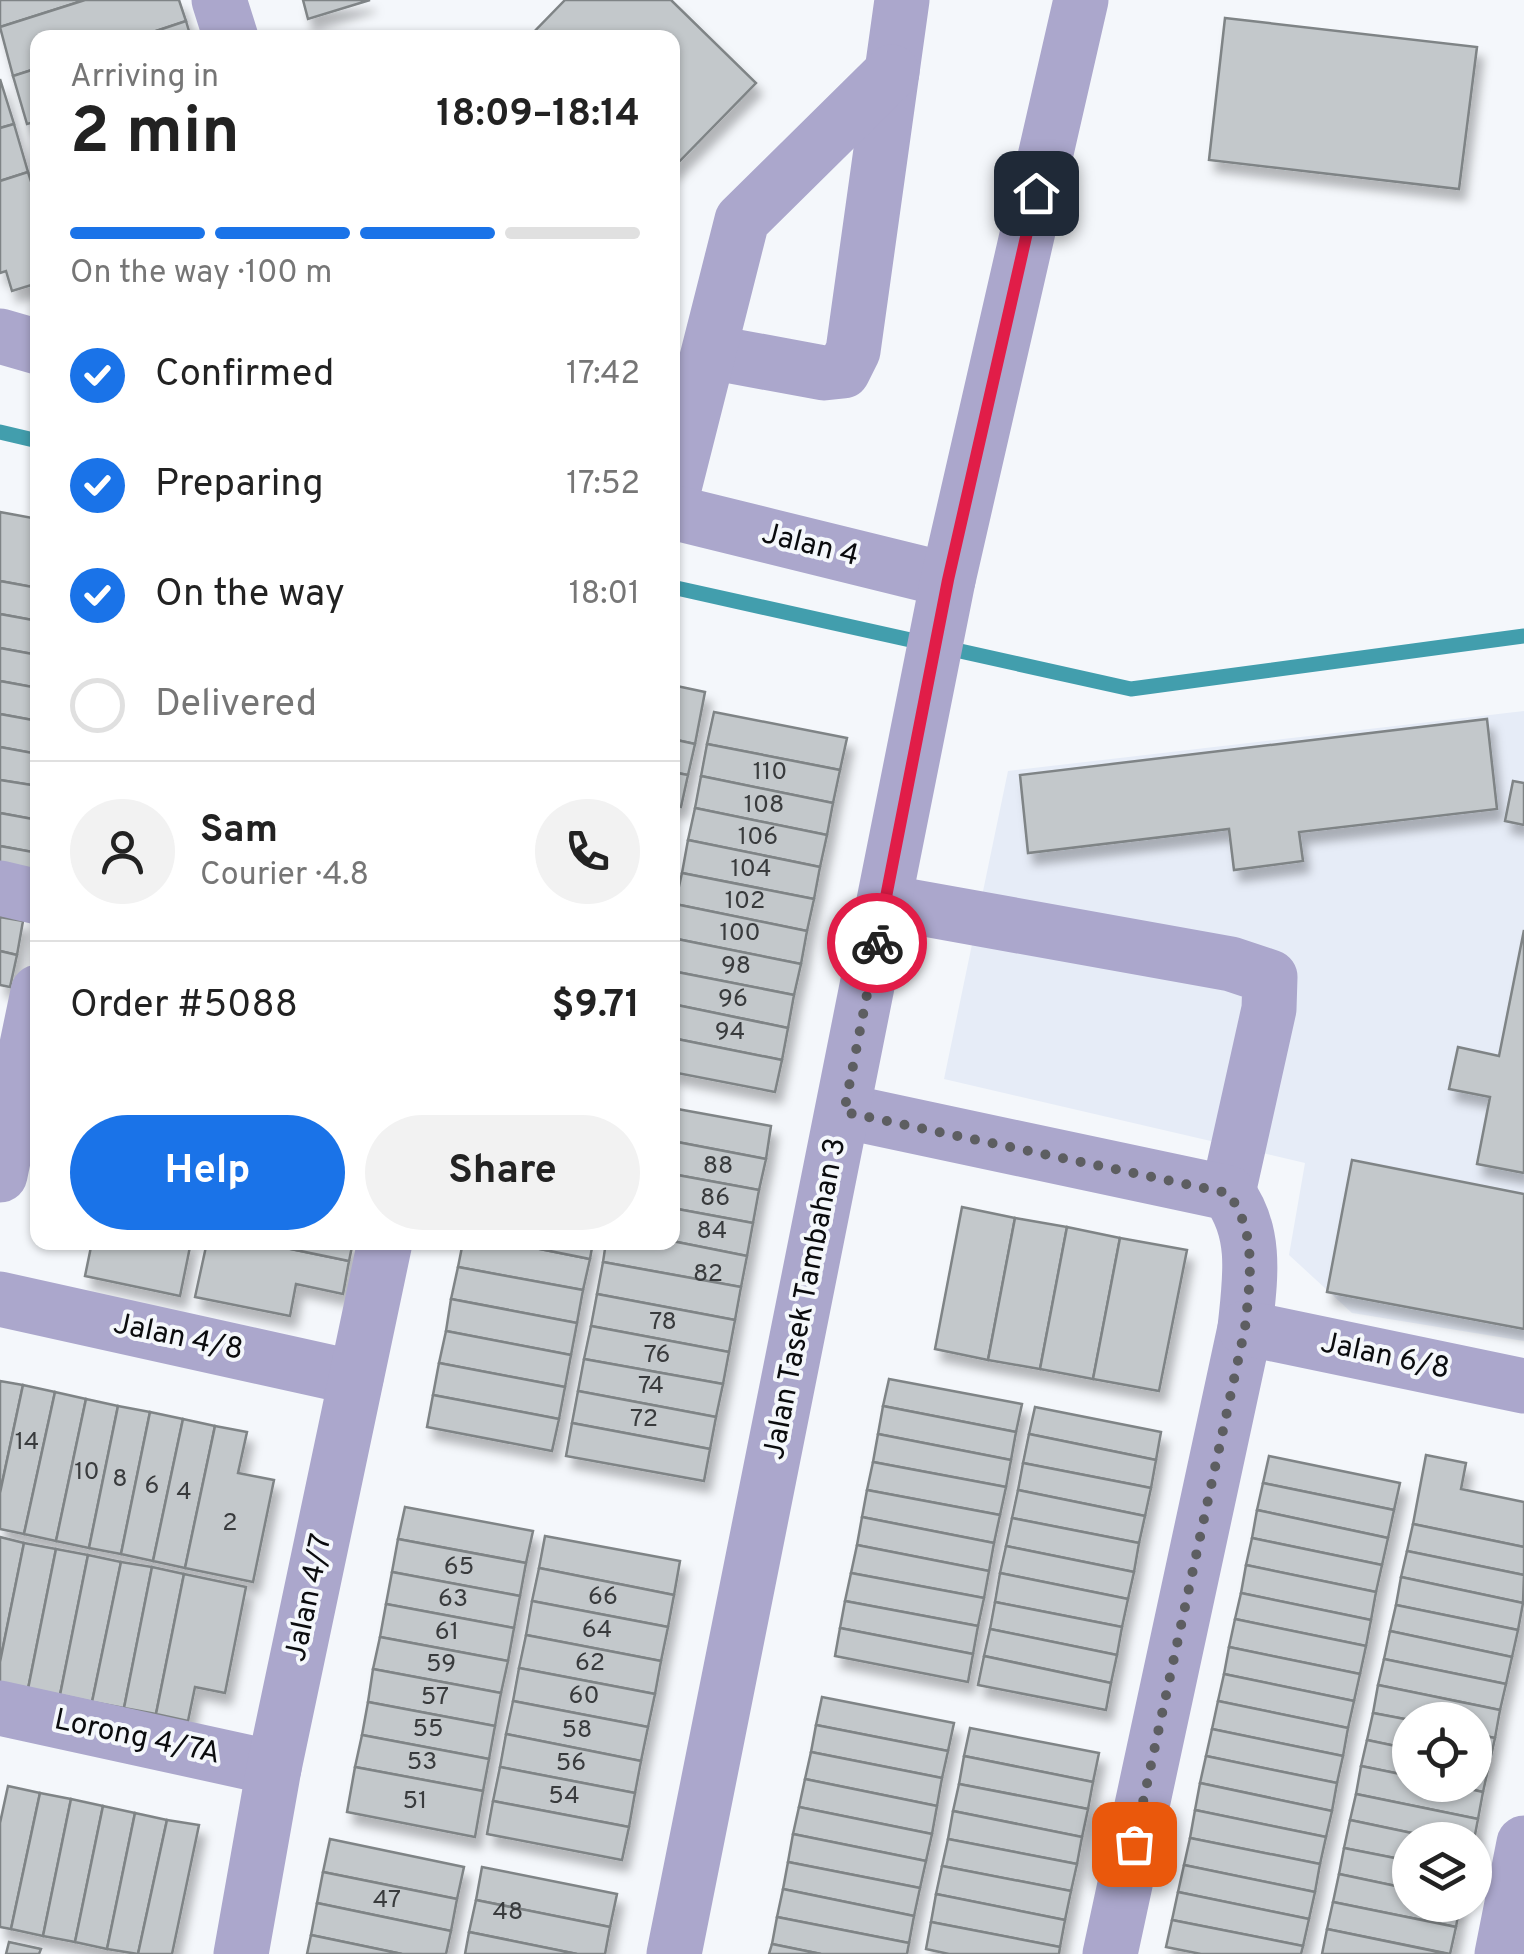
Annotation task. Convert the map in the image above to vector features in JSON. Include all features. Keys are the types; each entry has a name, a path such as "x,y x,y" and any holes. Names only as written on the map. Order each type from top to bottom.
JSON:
{"street":[{"path":"219,0 228,30"},
{"path":"710,352 824,373 843,371 853,351 902,0"},
{"name":"Jalan Tasek Tambahan 3","path":"674,1954 944,601 1080,0"},
{"path":"680,466 742,220 892,72"},
{"path":"0,336 30,344"},
{"name":"Jalan 4","path":"680,515 944,601"},
{"path":"0,888 30,894"},
{"path":"886,902 1231,964 1270,977 1269,1009 1228,1193"},
{"path":"0,1175 30,1031"},
{"path":"844,1112 1228,1193 1245,1216 1251,1267 1245,1328 1110,1954"},
{"name":"Jalan 4/7","path":"241,1954 274,1768 384,1250"},
{"name":"Jalan 4/8","path":"0,1299 356,1378"},
{"name":"Jalan 6/8","path":"1245,1328 1524,1386"},
{"name":"Lorong 4/7A","path":"0,1708 274,1768"},
{"path":"1502,1954 1524,1843"}],"shaded area":[{"path":"1524,711 1524,1341 1352,1313 1289,1255 1305,1163 944,1079 1008,771"}],"building":[{"path":"0,0 85,0 0,27"},
{"path":"85,0 179,0 186,21 159,30 30,30 30,71 13,76 0,27"},
{"path":"303,0 370,0 308,19"},
{"path":"565,0 671,0 756,83 680,161 680,30 536,30"},
{"path":"1225,18 1477,47 1459,189 1209,160"},
{"path":"186,21 189,30 159,30"},
{"path":"30,71 30,123 27,124 13,76"},
{"path":"0,79 14,124 0,128"},
{"path":"14,124 28,172 0,181 0,128"},
{"path":"28,172 30,178 30,285 12,291 6,271 0,273 0,181"},
{"path":"0,512 30,518 30,587 0,581"},
{"path":"0,581 30,587 30,620 0,614"},
{"path":"0,614 30,620 30,654 0,648"},
{"path":"0,648 30,654 30,687 0,681"},
{"path":"0,681 30,687 30,720 0,714"},
{"path":"680,687 705,692 695,744 680,741"},
{"path":"714,712 847,738 840,770 707,744"},
{"path":"0,714 30,720 30,753 0,747"},
{"path":"1487,719 1497,809 1299,832 1303,861 1234,870 1229,829 1028,853 1020,775"},
{"path":"680,741 695,744 688,775 680,774"},
{"path":"707,744 840,770 833,803 701,776"},
{"path":"0,747 30,753 30,785 0,780"},
{"path":"680,774 688,775 680,807"},
{"path":"701,776 833,803 827,835 695,808"},
{"path":"0,780 30,785 30,819 0,813"},
{"path":"1513,781 1524,783 1524,825 1505,821"},
{"path":"695,808 827,835 820,867 688,840"},
{"path":"0,813 30,819 30,852 0,846"},
{"path":"688,840 820,867 814,899 682,873"},
{"path":"0,846 30,852 30,874 0,879"},
{"path":"682,873 814,899 807,931 680,905"},
{"path":"680,905 807,931 801,964 680,940"},
{"path":"0,917 23,921 17,955 0,951"},
{"path":"1524,930 1524,1173 1477,1164 1490,1097 1449,1089 1458,1047 1499,1056"},
{"path":"680,940 801,964 794,995 680,973"},
{"path":"0,951 17,955 10,987 0,985"},
{"path":"680,973 794,995 788,1028 680,1006"},
{"path":"680,1006 788,1028 782,1060 680,1040"},
{"path":"680,1040 782,1060 775,1092 680,1074"},
{"path":"680,1109 771,1126 766,1159 680,1143"},
{"path":"680,1143 766,1159 759,1190 680,1175"},
{"path":"1352,1160 1524,1194 1524,1329 1327,1292"},
{"path":"680,1175 759,1190 753,1223 680,1209"},
{"path":"962,1207 1015,1218 988,1360 935,1349"},
{"path":"680,1209 753,1223 747,1256 680,1243"},
{"path":"1015,1218 1067,1227 1040,1369 988,1360"},
{"path":"1067,1227 1120,1238 1093,1379 1040,1369"},
{"path":"1120,1238 1187,1250 1159,1391 1093,1379"},
{"path":"680,1243 747,1256 741,1287 603,1262 605,1250 680,1250"},
{"path":"90,1250 189,1250 180,1296 85,1276"},
{"path":"205,1250 296,1250 349,1261 343,1294 296,1284 290,1316 195,1297"},
{"path":"296,1250 351,1250 349,1261"},
{"path":"461,1250 545,1250 590,1259 583,1290 458,1267"},
{"path":"545,1250 592,1250 590,1259"},
{"path":"603,1262 741,1287 735,1320 597,1294"},
{"path":"458,1267 583,1290 577,1323 451,1299"},
{"path":"597,1294 735,1320 729,1352 591,1326"},
{"path":"451,1299 577,1323 571,1355 446,1331"},
{"path":"591,1326 729,1352 723,1384 584,1359"},
{"path":"446,1331 571,1355 565,1387 439,1363"},
{"path":"584,1359 723,1384 716,1417 578,1391"},
{"path":"439,1363 565,1387 559,1419 433,1395"},
{"path":"889,1379 1022,1404 1016,1432 883,1406"},
{"path":"0,1381 23,1385 0,1493"},
{"path":"23,1385 55,1392 24,1534 0,1529 0,1493"},
{"path":"578,1391 716,1417 710,1449 572,1423"},
{"path":"55,1392 86,1399 56,1541 24,1534"},
{"path":"433,1395 559,1419 552,1451 427,1427"},
{"path":"86,1399 118,1406 89,1548 56,1541"},
{"path":"118,1406 150,1412 121,1554 89,1548"},
{"path":"883,1406 1016,1432 1011,1460 878,1434"},
{"path":"1035,1407 1161,1432 1156,1460 1029,1434"},
{"path":"150,1412 183,1419 153,1561 121,1554"},
{"path":"183,1419 215,1426 185,1568 153,1561"},
{"path":"572,1423 710,1449 704,1481 566,1456"},
{"path":"215,1426 247,1432 238,1473 274,1480 253,1582 185,1568"},
{"path":"878,1434 1011,1460 1006,1487 873,1462"},
{"path":"1029,1434 1156,1460 1151,1488 1023,1463"},
{"path":"1426,1455 1466,1463 1461,1489 1524,1502 1524,1547 1413,1524"},
{"path":"1269,1456 1400,1483 1394,1510 1263,1483"},
{"path":"873,1462 1006,1487 1000,1515 867,1490"},
{"path":"1023,1463 1151,1488 1145,1516 1018,1490"},
{"path":"1263,1483 1394,1510 1388,1538 1257,1510"},
{"path":"867,1490 1000,1515 994,1543 862,1517"},
{"path":"1018,1490 1145,1516 1139,1543 1012,1518"},
{"path":"405,1507 533,1531 526,1563 398,1539"},
{"path":"1257,1510 1388,1538 1382,1565 1252,1538"},
{"path":"862,1517 994,1543 989,1571 857,1545"},
{"path":"1012,1518 1139,1543 1134,1572 1006,1546"},
{"path":"1413,1524 1524,1547 1524,1575 1407,1551"},
{"path":"545,1536 680,1561 674,1595 539,1568"},
{"path":"0,1537 24,1543 0,1662"},
{"path":"1252,1538 1382,1565 1376,1592 1246,1565"},
{"path":"398,1539 526,1563 520,1596 392,1572"},
{"path":"24,1543 56,1549 28,1689 0,1683 0,1662"},
{"path":"857,1545 989,1571 984,1598 851,1573"},
{"path":"1006,1546 1134,1572 1128,1599 1000,1573"},
{"path":"56,1549 88,1555 60,1695 28,1689"},
{"path":"1407,1551 1524,1575 1523,1603 1401,1577"},
{"path":"88,1555 121,1562 92,1702 60,1695"},
{"path":"121,1562 152,1567 124,1708 92,1702"},
{"path":"1246,1565 1376,1592 1371,1620 1241,1593"},
{"path":"152,1567 184,1574 156,1714 124,1708"},
{"path":"539,1568 674,1595 668,1627 532,1601"},
{"path":"392,1572 520,1596 514,1628 386,1604"},
{"path":"851,1573 984,1598 978,1626 845,1601"},
{"path":"1000,1573 1128,1599 1122,1627 995,1602"},
{"path":"184,1574 246,1587 225,1693 195,1687 188,1721 156,1714"},
{"path":"1401,1577 1523,1603 1518,1630 1396,1605"},
{"path":"1241,1593 1371,1620 1366,1646 1235,1619"},
{"path":"532,1601 668,1627 661,1661 526,1635"},
{"path":"845,1601 978,1626 973,1654 840,1628"},
{"path":"995,1602 1122,1627 1117,1655 990,1629"},
{"path":"386,1604 514,1628 508,1661 380,1637"},
{"path":"1396,1605 1518,1630 1512,1657 1390,1631"},
{"path":"1235,1619 1366,1646 1360,1674 1229,1647"},
{"path":"840,1628 973,1654 968,1682 835,1656"},
{"path":"990,1629 1117,1655 1111,1683 984,1656"},
{"path":"1390,1631 1512,1657 1506,1684 1384,1659"},
{"path":"526,1635 661,1661 655,1694 519,1668"},
{"path":"380,1637 508,1661 501,1693 373,1669"},
{"path":"1229,1647 1360,1674 1354,1701 1224,1674"},
{"path":"984,1656 1111,1683 1106,1710 978,1685"},
{"path":"1384,1659 1506,1684 1500,1710 1492,1708 1492,1702 1461,1702 1378,1685"},
{"path":"519,1668 655,1694 648,1727 513,1701"},
{"path":"373,1669 501,1693 495,1726 368,1702"},
{"path":"1224,1674 1354,1701 1348,1728 1218,1701"},
{"path":"1378,1685 1461,1702 1392,1702 1392,1717 1373,1713"},
{"path":"822,1697 954,1723 948,1751 816,1725"},
{"path":"513,1701 648,1727 641,1761 506,1734"},
{"path":"1218,1701 1348,1728 1343,1756 1212,1729"},
{"path":"368,1702 495,1726 489,1759 362,1735"},
{"path":"1492,1708 1500,1710 1495,1738 1492,1737"},
{"path":"1373,1713 1392,1717 1392,1745 1367,1740"},
{"path":"816,1725 948,1751 942,1778 811,1752"},
{"path":"970,1728 1099,1753 1093,1782 964,1756"},
{"path":"1212,1729 1343,1756 1337,1783 1206,1756"},
{"path":"506,1734 641,1761 635,1793 500,1767"},
{"path":"362,1735 489,1759 483,1791 355,1767"},
{"path":"1367,1740 1392,1745 1392,1772 1361,1766"},
{"path":"811,1752 942,1778 937,1806 805,1779"},
{"path":"964,1756 1093,1782 1088,1809 959,1784"},
{"path":"1206,1756 1337,1783 1332,1811 1200,1783"},
{"path":"1361,1766 1392,1772 1392,1801 1356,1794"},
{"path":"355,1767 483,1791 475,1837 347,1812"},
{"path":"500,1767 635,1793 629,1827 493,1801"},
{"path":"805,1779 937,1806 932,1834 799,1807"},
{"path":"1200,1783 1332,1811 1326,1837 1195,1810"},
{"path":"959,1784 1088,1809 1082,1837 953,1811"},
{"path":"8,1786 40,1793 11,1929 0,1927 0,1823"},
{"path":"40,1793 71,1799 43,1936 11,1929"},
{"path":"1356,1794 1478,1819 1392,1822 1392,1829 1350,1820"},
{"path":"71,1799 103,1806 75,1942 43,1936"},
{"path":"493,1801 629,1827 622,1860 487,1834"},
{"path":"1395,1802 1481,1802 1478,1819"},
{"path":"103,1806 135,1813 107,1949 75,1942"},
{"path":"799,1807 932,1834 926,1861 793,1834"},
{"path":"1195,1810 1326,1837 1320,1864 1190,1838"},
{"path":"953,1811 1082,1837 1077,1864 948,1839"},
{"path":"135,1813 167,1820 138,1954 107,1949"},
{"path":"167,1820 199,1825 172,1954 138,1954"},
{"path":"1350,1820 1392,1829 1392,1857 1344,1848"},
{"path":"793,1834 926,1861 920,1888 788,1862"},
{"path":"1190,1838 1320,1864 1315,1892 1184,1865"},
{"path":"330,1839 464,1867 457,1899 323,1872"},
{"path":"948,1839 1077,1864 1071,1891 942,1866"},
{"path":"1344,1848 1392,1857 1392,1885 1339,1874"},
{"path":"788,1862 920,1888 914,1916 783,1889"},
{"path":"1184,1865 1315,1892 1309,1919 1178,1892"},
{"path":"942,1866 1071,1891 1065,1920 936,1894"},
{"path":"482,1867 617,1894 610,1927 476,1900"},
{"path":"323,1872 457,1899 451,1931 317,1903"},
{"path":"1339,1874 1392,1885 1392,1914 1333,1902"},
{"path":"783,1889 914,1916 909,1943 777,1917"},
{"path":"1178,1892 1309,1919 1303,1946 1172,1920"},
{"path":"936,1894 1065,1920 1060,1947 931,1922"},
{"path":"476,1900 610,1927 605,1954 577,1954 469,1932"},
{"path":"1333,1902 1392,1914 1392,1922 1431,1922 1456,1927 1450,1954 1327,1929"},
{"path":"317,1903 451,1931 446,1954 402,1954 311,1935"},
{"path":"777,1917 909,1943 907,1954 821,1954 772,1944"},
{"path":"1172,1920 1303,1946 1301,1954 1201,1954 1166,1947"},
{"path":"931,1922 1060,1947 1059,1954 949,1954 926,1949"},
{"path":"1431,1922 1457,1922 1456,1927"},
{"path":"1327,1929 1448,1954 1322,1954"},
{"path":"469,1932 577,1954 465,1954"},
{"path":"311,1935 402,1954 307,1954"},
{"path":"9,1942 41,1949 39,1954 6,1954"},
{"path":"772,1944 821,1954 769,1954"}],"waterway":[{"path":"0,432 30,439"},
{"path":"680,589 1131,689 1524,636"}],"way so far":[{"path":"877,943 844,1112 1228,1193 1245,1216 1251,1267 1245,1328 1134,1844"}],"route":[{"path":"877,943 948,580 1036,193"}]}
